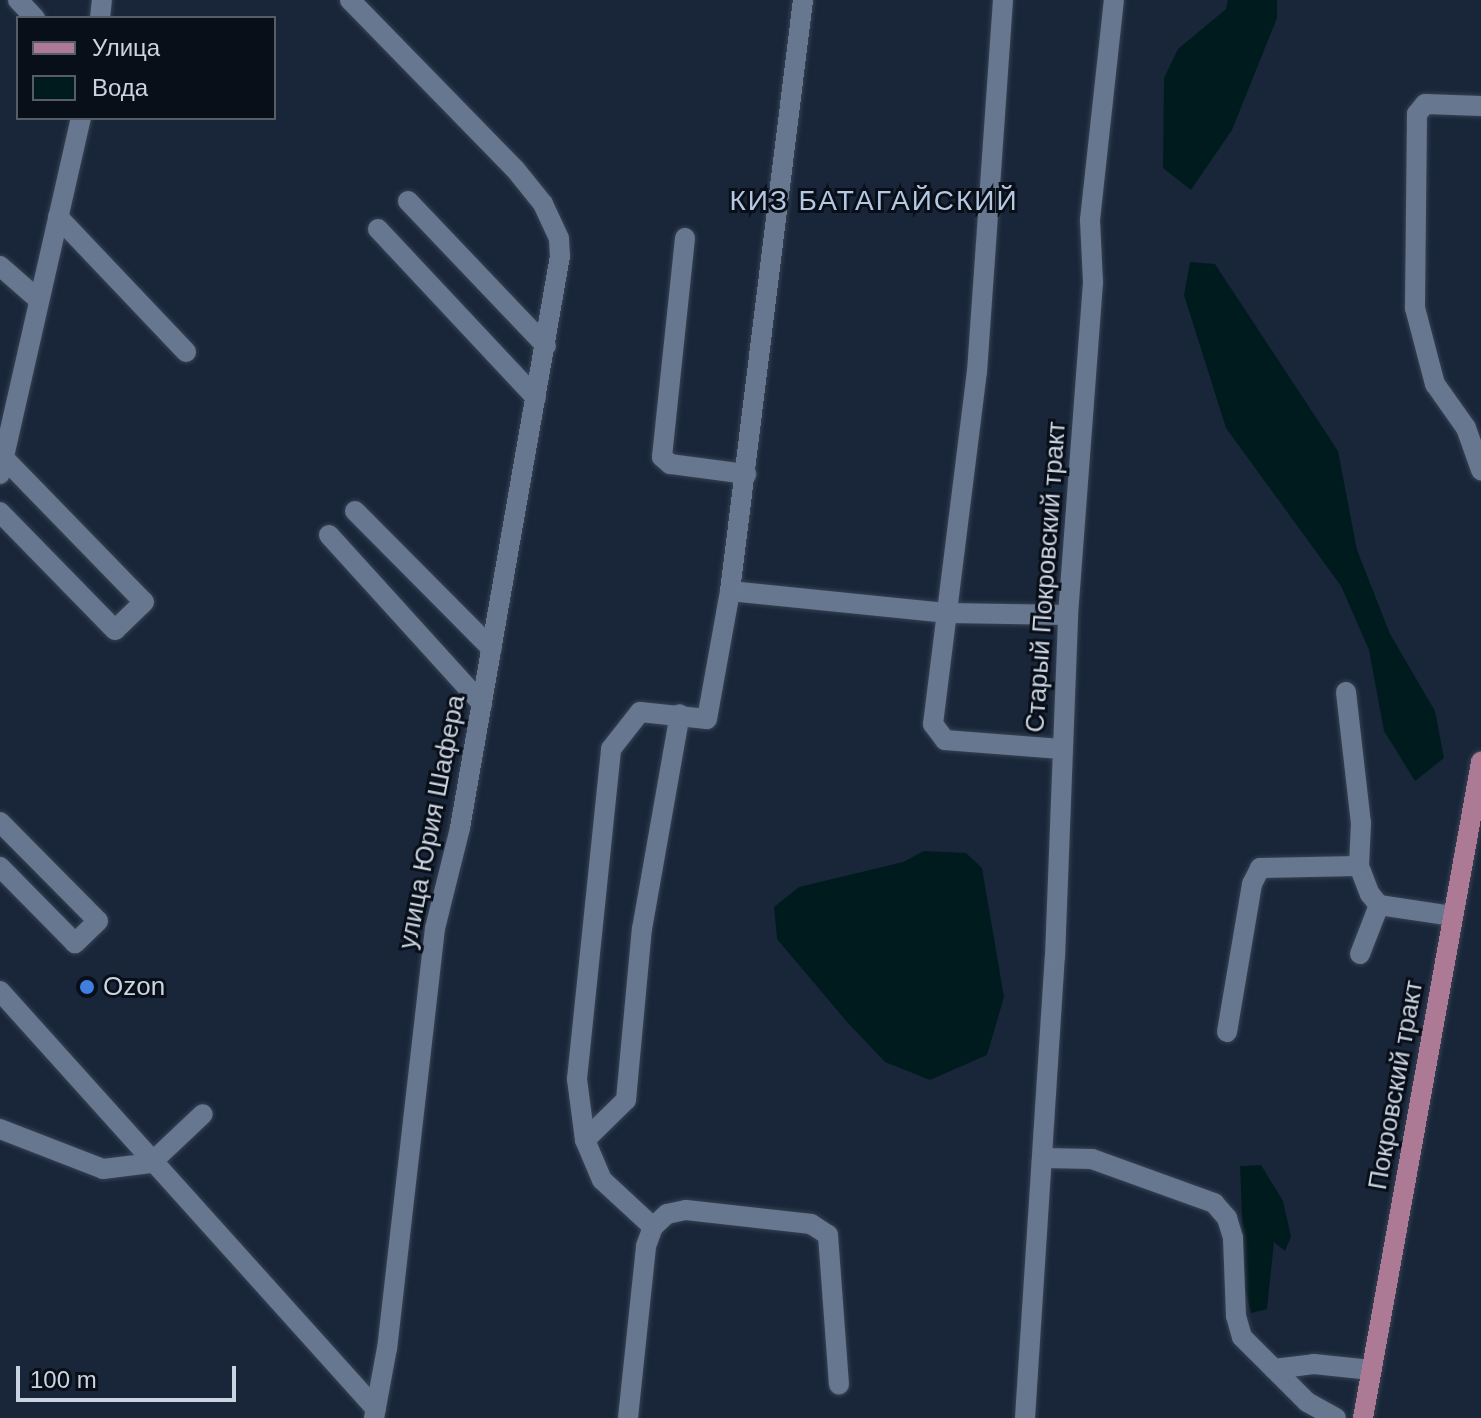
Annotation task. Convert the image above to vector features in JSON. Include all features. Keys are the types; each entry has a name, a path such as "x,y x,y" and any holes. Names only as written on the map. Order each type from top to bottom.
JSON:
{"main road":[{"name":"Покровский тракт","path":"1363,1418 1481,762"}],"street":[{"path":"18,0 33,16"},
{"name":"улица Юрия Шафера","path":"350,0 515,169 543,204 559,239 546,346 492,649 435,928 387,1348 375,1413"},
{"path":"653,1227 602,1180 585,1140 577,1079 611,749 640,712 680,714 700,722 711,713 746,474 803,0"},
{"path":"1003,0 977,371 936,733 945,740 1061,749"},
{"name":"Старый Покровский тракт","path":"1025,1418 1044,1158 1068,615 1093,282 1090,220 1114,0"},
{"path":"1481,106 1432,103 1417,114 1415,308 1435,384 1466,428 1481,470"},
{"path":"0,512 115,630 144,602 1,461 81,120"},
{"path":"408,201 546,346"},
{"path":"58,217 186,352"},
{"path":"378,229 536,398"},
{"path":"685,238 662,457 670,464 746,474"},
{"path":"0,266 39,300"},
{"path":"355,511 492,649"},
{"path":"329,535 482,704"},
{"path":"730,591 948,613 1068,615"},
{"path":"1346,692 1361,823 1359,866 1379,905 1360,954"},
{"path":"585,1140 626,1100 642,929 680,714"},
{"path":"0,822 98,921 75,943 0,867"},
{"path":"1227,1032 1252,884 1260,868 1359,866"},
{"path":"1379,905 1453,916"},
{"path":"0,991 375,1413"},
{"path":"0,1129 103,1169 151,1163 203,1114"},
{"path":"1044,1158 1092,1159 1214,1203 1227,1218 1233,1238 1236,1316 1242,1337 1307,1402 1336,1418"},
{"path":"628,1418 646,1246 653,1227 667,1214 686,1210 795,1221 822,1229 832,1245 839,1385"},
{"path":"1274,1369 1314,1364 1371,1370"}],"water":[{"path":"1228,0 1277,0 1277,18 1232,130 1191,190 1163,168 1164,78 1178,49 1226,9"},
{"path":"1190,262 1215,264 1338,451 1357,550 1390,634 1435,711 1444,758 1415,781 1384,731 1369,650 1341,586 1226,428 1184,295"},
{"path":"924,851 966,853 982,868 1004,997 987,1055 930,1080 885,1062 847,1022 777,939 774,907 799,887 903,862"},
{"path":"1261,1165 1283,1201 1291,1237 1285,1251 1274,1242 1267,1309 1251,1313 1245,1288 1240,1166"}],"place":[{"name":"Ozon","path":"87,987"}],"district":[{"name":"КИЗ БАТАГАЙСКИЙ","path":"874,201"}]}
